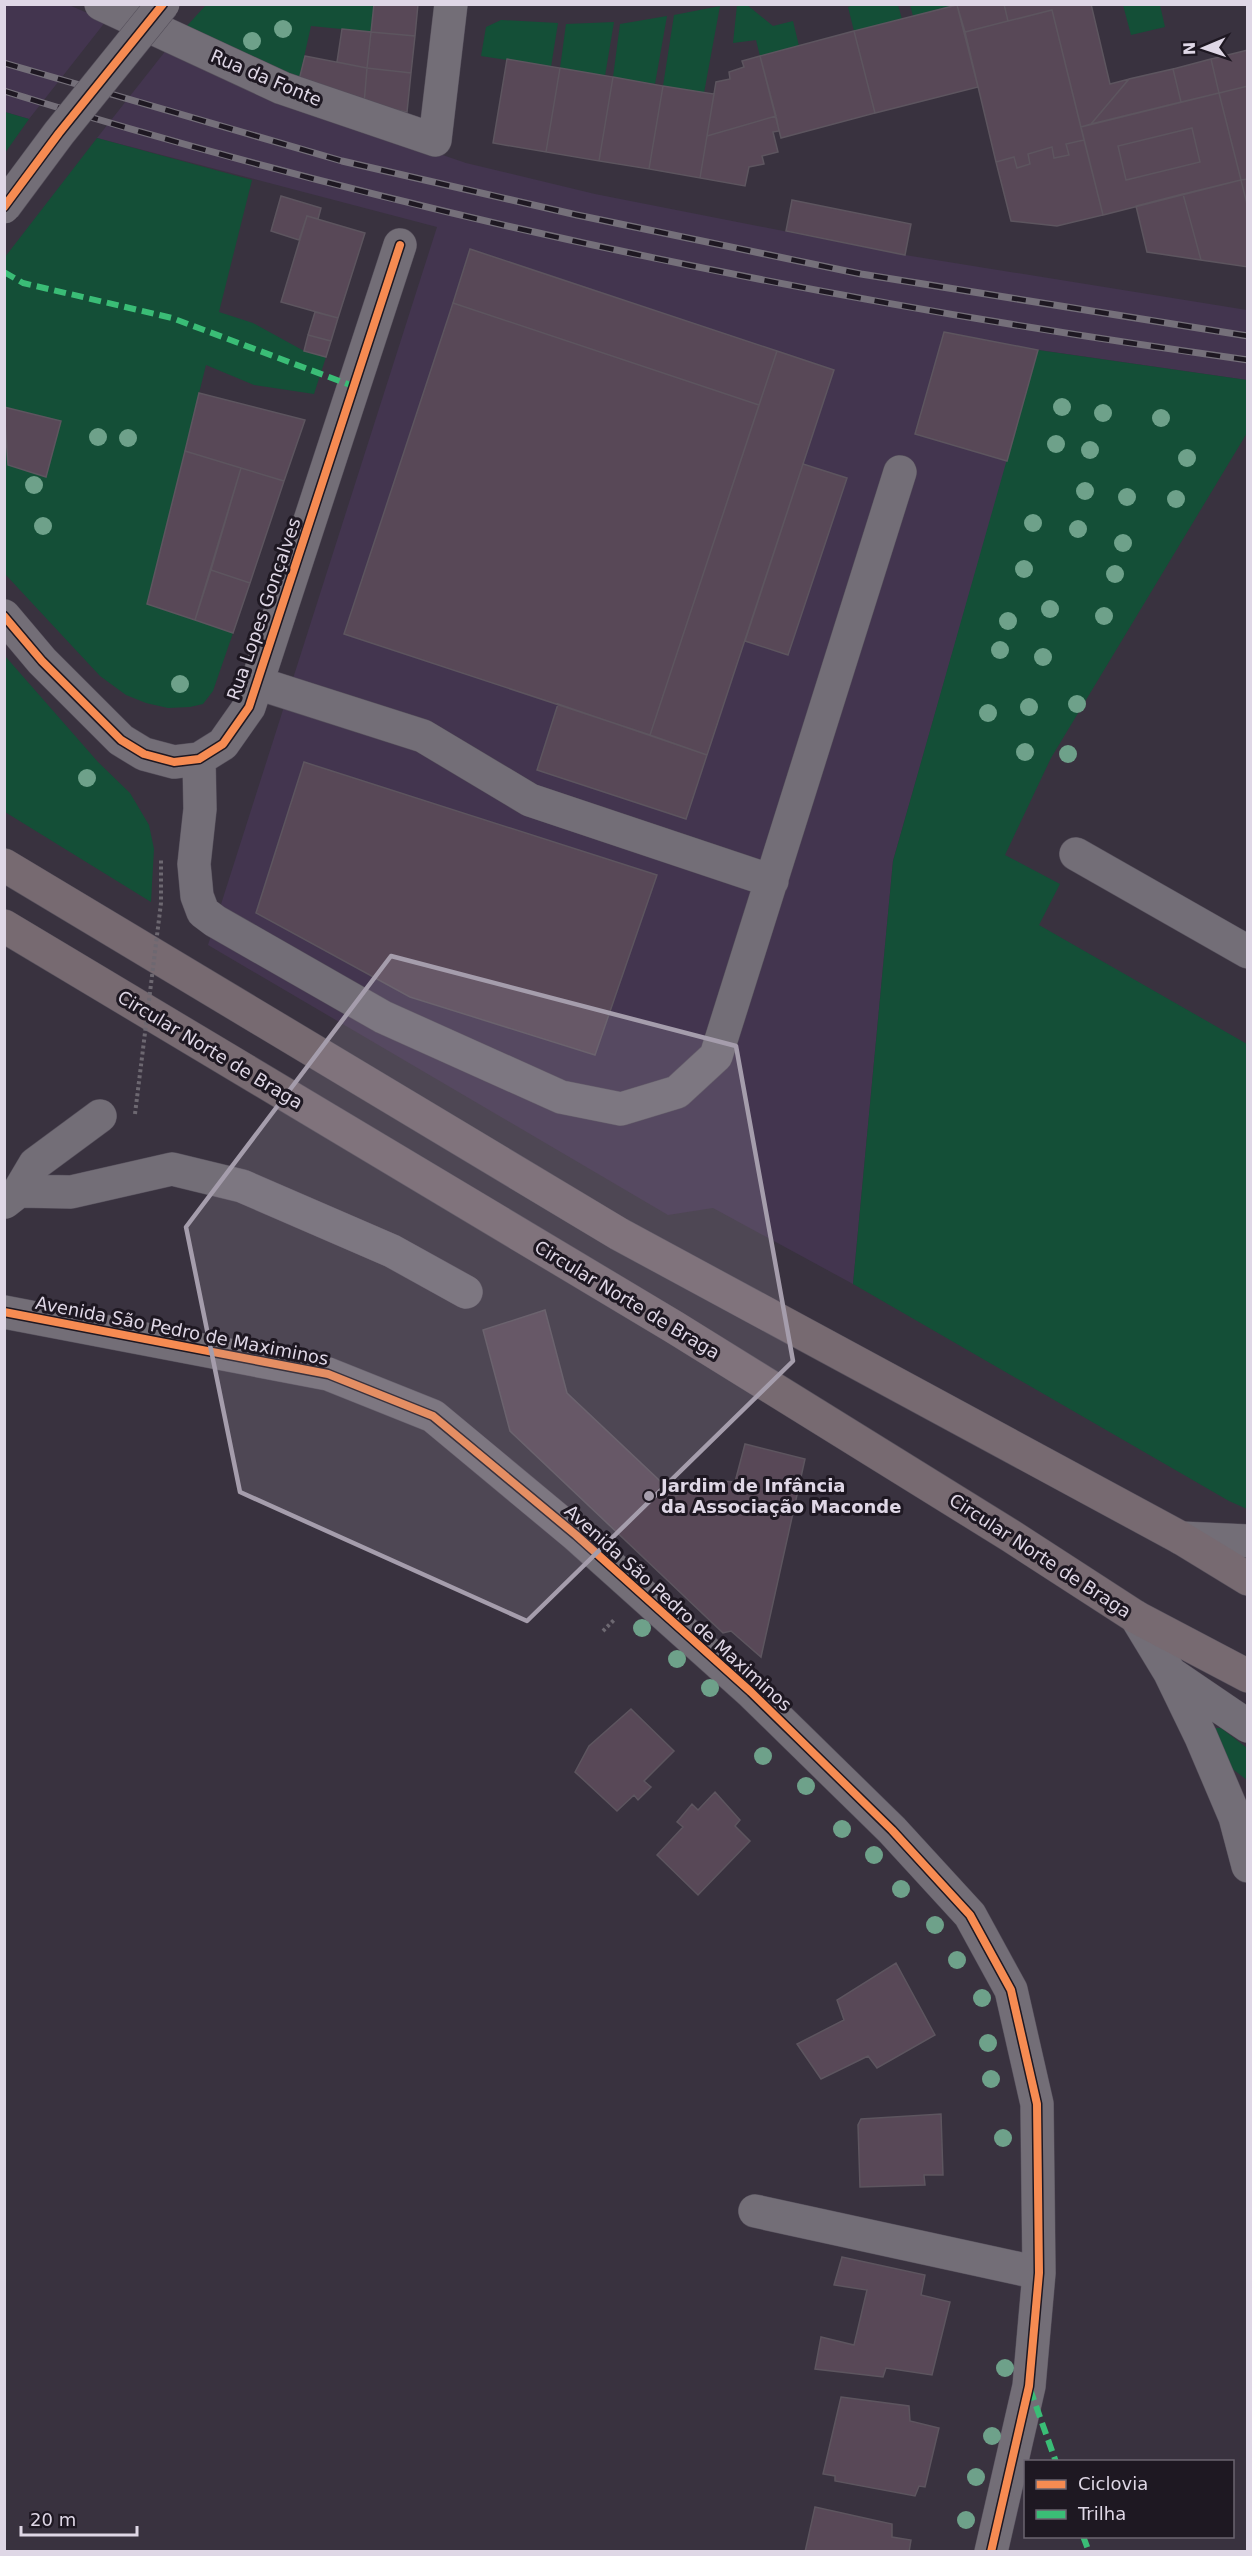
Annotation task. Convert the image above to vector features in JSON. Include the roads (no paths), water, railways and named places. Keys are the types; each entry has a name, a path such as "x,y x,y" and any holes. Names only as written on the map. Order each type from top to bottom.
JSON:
{"highway":[{"path":"4,865 619,1234 1181,1538 1248,1579"},
{"name":"Circular Norte de Braga","path":"4,926 714,1352 1011,1536 1136,1617 1248,1676"}],"street":[{"name":"Rua da Fonte","path":"101,4 282,88 435,140 451,4"},
{"path":"4,207 66,124 163,4"},
{"name":"Rua Lopes Gonçalves","path":"4,616 42,661 121,740 144,754 174,762 199,759 223,744 249,707 400,245"},
{"path":"199,759 200,809 194,864 197,896 203,912 215,921 383,1017 561,1097 621,1109 677,1092 716,1056 900,472"},
{"path":"257,683 423,736 530,800 772,881"},
{"path":"1076,854 1243,940"},
{"path":"12,1197 35,1164 100,1116"},
{"path":"12,1197 71,1192 172,1169 242,1186 392,1251 466,1292"},
{"name":"Avenida São Pedro de Maximinos","path":"4,1312 328,1374 433,1416 576,1534 751,1692 892,1830 970,1915 1011,1990 1037,2104 1039,2273 1029,2386 991,2552"},
{"path":"1181,1538 1248,1541"},
{"path":"1136,1617 1170,1673 1201,1737 1235,1817 1248,1866"},
{"path":"1170,1673 1248,1726"},
{"path":"755,2211 1039,2273"}],"railway":[{"path":"4,63 342,161 577,215 861,274 1248,336"},
{"path":"4,91 310,178 620,251 777,283 933,311 1248,360"}],"place":[{"name":"Jardim de Infância da Associação Maconde","path":"649,1496"}]}
